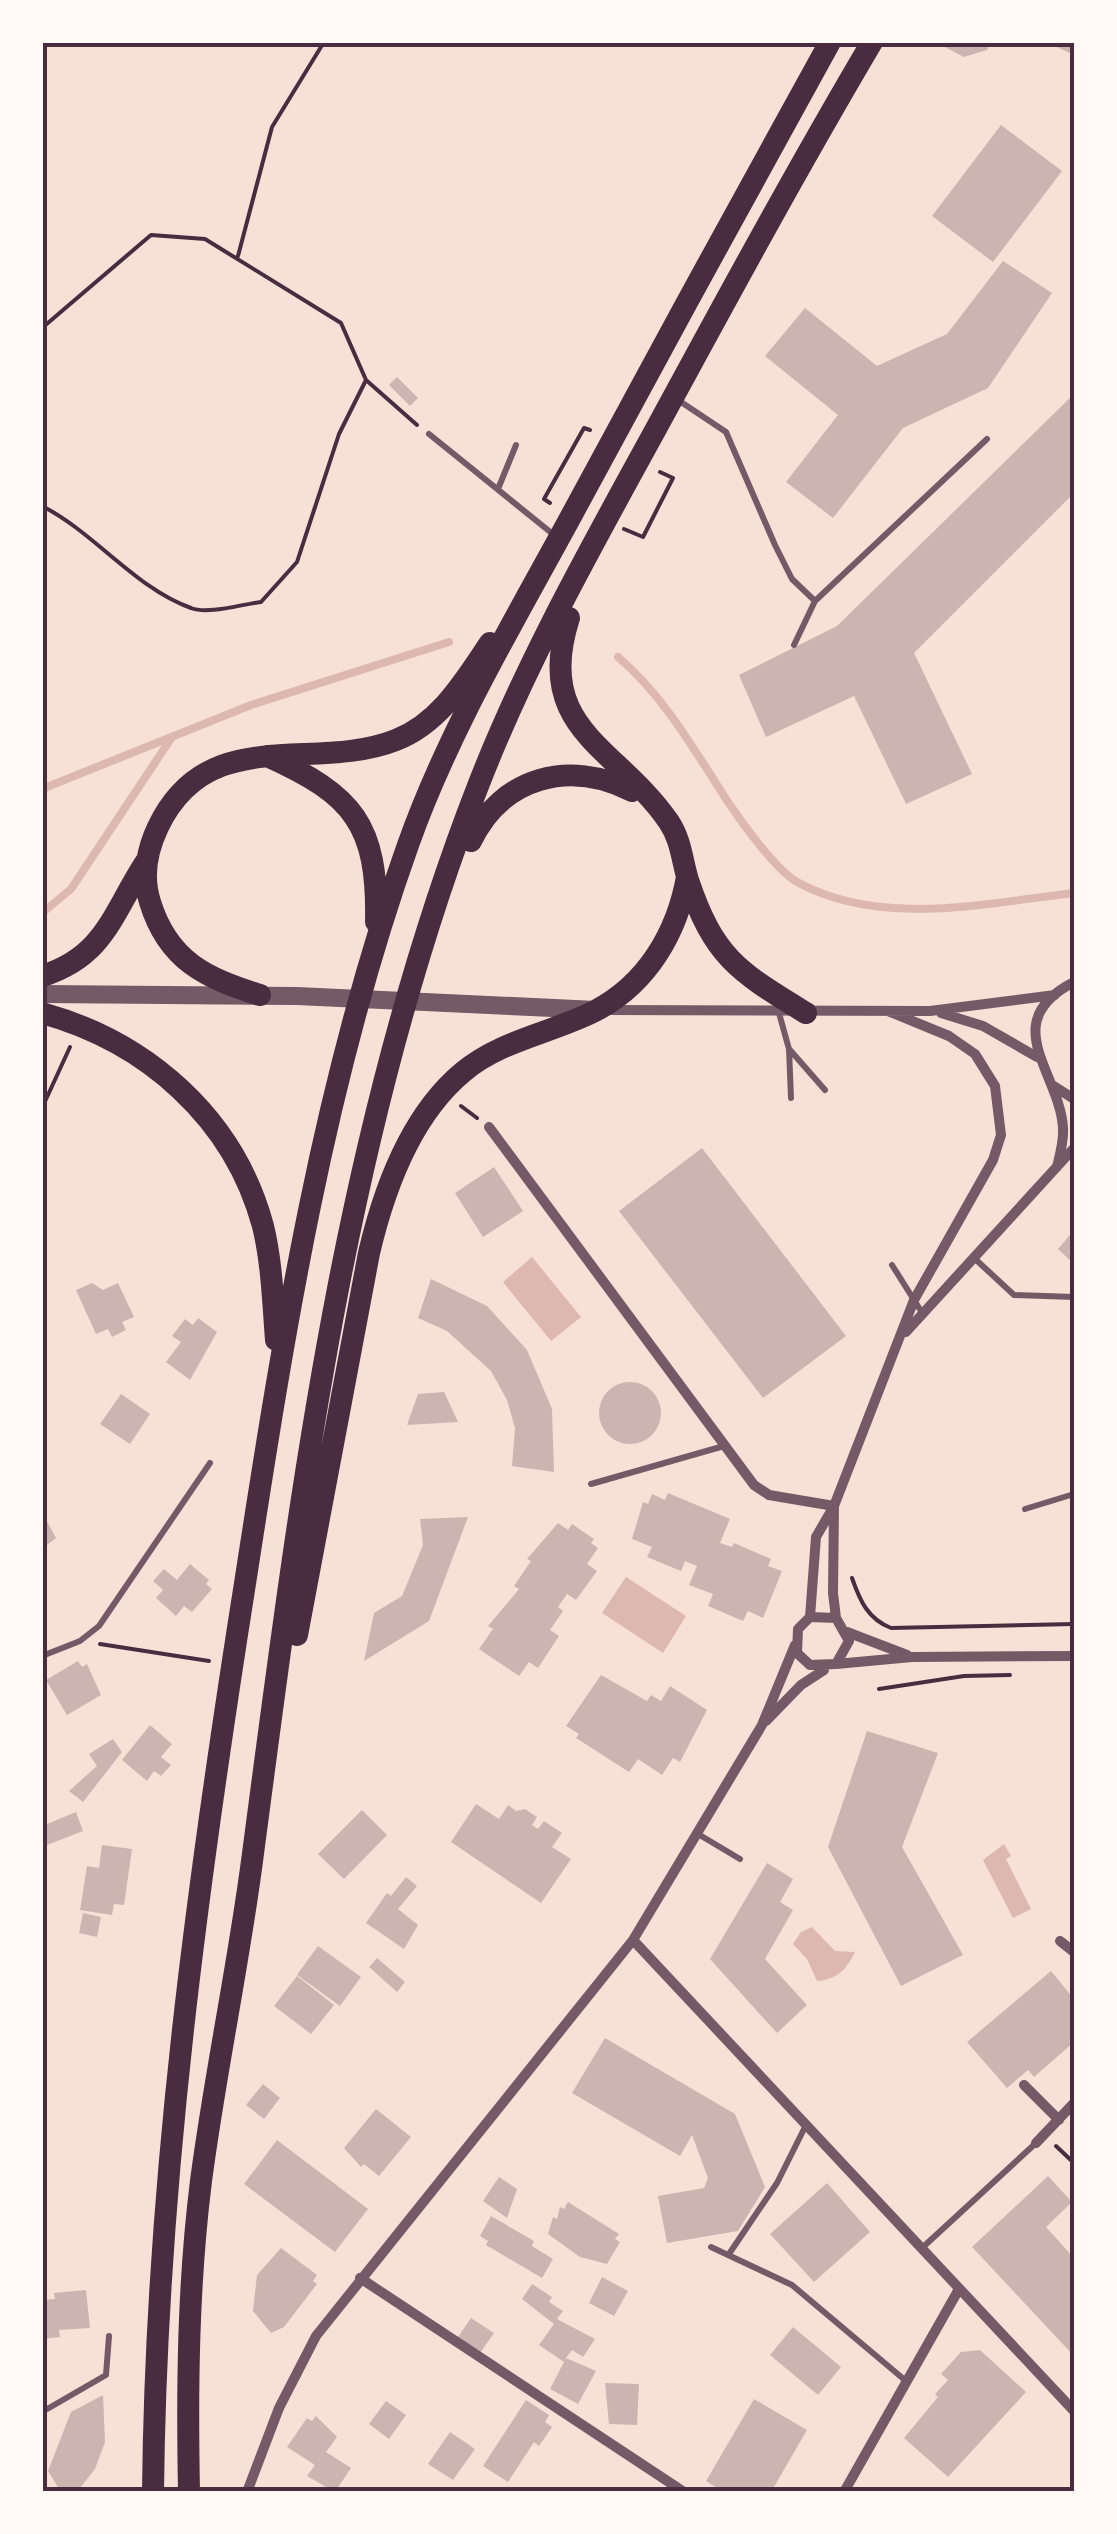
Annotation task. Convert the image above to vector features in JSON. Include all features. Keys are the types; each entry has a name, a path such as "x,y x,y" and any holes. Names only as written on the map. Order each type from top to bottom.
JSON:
{"highway":[{"path":"153,2491 168,2149 232,1665 279,1367 347,1058 375,951 409,842 442,764 554,546 830,42"},
{"path":"189,2492 191,2282 201,2180 245,1912 330,1321 360,1168 388,1065 423,942 485,770 591,548 872,42"},
{"path":"42,976 73,965 98,943 147,860 160,822 186,788 221,766 264,755 381,744 426,723 462,686 554,546"},
{"path":"591,548 562,641 558,673 562,692 578,724 669,823 709,930 729,961 806,1013"},
{"path":"264,755 321,782 355,816 370,849 376,883 375,951"},
{"path":"423,942 483,818 509,793 548,776 568,774 607,779 644,797"},
{"path":"147,860 149,899 170,944 210,979 260,995"},
{"path":"245,1912 376,1225 413,1134 464,1070 524,1037 596,1010 662,949 674,928 687,877"},
{"path":"42,1013 80,1025 140,1054 161,1069 201,1110 234,1157 263,1228 279,1367"}],"street":[{"path":"1036,1056 1037,1023 1055,995 1074,982"},
{"path":"42,994 260,995 596,1010 779,1013 930,1011 1055,995"},
{"path":"930,1011 982,1026 1036,1056 1052,1084 1063,1128 1056,1168"},
{"path":"248,2492 279,2408 316,2336 634,1940 762,1725 798,1629 810,1617 816,1537 834,1506 914,1300 993,1160 1002,1135 1001,1103 988,1070 962,1043 888,1012"},
{"path":"1052,1084 1074,1099"},
{"path":"489,1128 754,1484 769,1495 834,1506"},
{"path":"896,1349 921,1311 1074,1148"},
{"path":"834,1506 832,1563 836,1618 847,1632 912,1656"},
{"path":"810,1617 836,1618"},
{"path":"762,1725 801,1685 832,1666 847,1650 847,1632"},
{"path":"795,1645 810,1666 912,1656 1074,1656"},
{"path":"634,1940 1074,2411"},
{"path":"1060,1941 1074,1952"},
{"path":"1024,2085 1058,2120"},
{"path":"1036,2144 1074,2103"},
{"path":"360,2278 684,2492"},
{"path":"844,2492 959,2290"}],"lane":[{"path":"673,397 726,432 792,578 814,601"},
{"path":"428,434 498,489 554,546"},
{"path":"794,645 814,601 987,439"},
{"path":"498,489 516,445"},
{"path":"779,1013 789,1049 791,1098"},
{"path":"789,1049 825,1090"},
{"path":"972,1256 1014,1295 1074,1297"},
{"path":"892,1265 921,1311"},
{"path":"591,1484 725,1446"},
{"path":"42,1656 80,1642 99,1626 210,1463"},
{"path":"1025,1509 1074,1494"},
{"path":"698,1834 740,1859"},
{"path":"729,2254 778,2183 806,2126"},
{"path":"921,2249 1036,2144"},
{"path":"711,2248 792,2285 907,2382"},
{"path":"42,2412 106,2375 111,2362 109,2336"}],"path":[{"path":"238,256 272,127 324,42"},
{"path":"42,328 150,235 205,238 341,323 366,380 428,434"},
{"path":"42,506 88,533 139,577 194,610 260,602 297,562 339,434 366,380"},
{"path":"544,499 584,428"},
{"path":"643,537 673,478"},
{"path":"42,1108 80,1025"},
{"path":"443,1092 489,1128"},
{"path":"832,1563 850,1573 876,1622 891,1628 1074,1624"},
{"path":"80,1642 232,1665"},
{"path":"879,1689 964,1676 1020,1675"},
{"path":"1063,2152 1074,2164"}],"shaded area":[{"path":"532,1257 581,1317 551,1341 503,1282"},
{"path":"626,1577 686,1616 663,1653 602,1613"},
{"path":"1004,1844 1011,1856 1006,1859 1031,1909 1013,1918 983,1860"},
{"path":"812,1927 835,1951 855,1952 836,1976 817,1981 807,1959 793,1944 801,1932"}],"building":[{"path":"935,42 991,42 987,50 964,57"},
{"path":"1046,42 1074,42 1074,55"},
{"path":"1001,125 1062,171 993,262 932,216"},
{"path":"1003,261 1052,293 988,388 903,428 833,518 786,482 838,415 765,356 805,308 877,366 947,334"},
{"path":"397,377 418,398 410,406 389,385"},
{"path":"1074,394 1074,493 914,653 972,774 906,804 854,696 766,737 739,675 837,626"},
{"path":"702,1148 846,1336 763,1398 619,1211"},
{"path":"494,1167 523,1211 483,1237 455,1193"},
{"path":"1074,1230 1074,1264 1058,1249"},
{"path":"431,1279 487,1306 527,1350 552,1409 554,1472 512,1466 515,1428 507,1400 491,1371 447,1331 418,1318"},
{"path":"92,1283 103,1290 118,1283 134,1317 122,1322 126,1330 112,1337 108,1329 96,1334 76,1290"},
{"path":"198,1318 217,1332 190,1380 166,1362 181,1342 172,1336 185,1319 193,1325"},
{"path":"630,1382 652,1391 661,1413 652,1435 630,1444 608,1435 599,1413 608,1391"},
{"path":"444,1392 458,1422 407,1425 418,1394"},
{"path":"121,1394 150,1414 130,1444 100,1424"},
{"path":"668,1493 730,1519 720,1543 732,1547 734,1543 771,1559 768,1566 782,1571 763,1618 748,1611 743,1621 708,1606 713,1594 689,1585 697,1566 685,1561 681,1571 647,1557 652,1547 632,1539 643,1502 648,1504 652,1494 665,1500"},
{"path":"42,1512 56,1538 42,1549"},
{"path":"468,1517 429,1621 364,1661 374,1613 402,1596 423,1545 420,1519"},
{"path":"558,1523 568,1530 572,1524 594,1539 591,1543 598,1548 587,1564 597,1571 576,1600 567,1594 558,1607 563,1611 550,1630 559,1636 538,1668 529,1662 519,1676 479,1649 493,1629 488,1626 519,1589 514,1586 531,1561 527,1559"},
{"path":"190,1564 209,1580 206,1584 212,1589 192,1612 184,1606 176,1616 156,1598 163,1590 153,1581 164,1569 177,1580"},
{"path":"78,1661 82,1667 87,1664 101,1695 67,1715 46,1680"},
{"path":"601,1675 647,1701 651,1695 661,1701 670,1686 707,1710 680,1762 673,1758 662,1775 638,1759 629,1772 576,1738 579,1734 566,1726"},
{"path":"150,1725 172,1744 161,1757 171,1765 161,1776 154,1771 147,1781 122,1760"},
{"path":"867,1731 938,1753 902,1847 963,1955 901,1986 828,1847"},
{"path":"113,1739 122,1752 83,1802 69,1791 97,1766 89,1754"},
{"path":"476,1804 499,1819 508,1805 516,1811 525,1809 537,1817 532,1825 538,1829 544,1821 562,1833 552,1847 571,1859 541,1903 451,1842"},
{"path":"362,1810 387,1835 344,1879 318,1854"},
{"path":"76,1812 83,1831 42,1847 42,1826"},
{"path":"102,1845 132,1849 124,1905 114,1904 112,1915 80,1910 87,1866 99,1868"},
{"path":"767,1863 793,1879 780,1902 793,1910 765,1959 807,2005 777,2033 710,1959"},
{"path":"406,1877 417,1886 398,1909 418,1925 404,1949 366,1923 387,1893 391,1896"},
{"path":"83,1913 101,1917 97,1937 79,1933"},
{"path":"318,1946 361,1977 340,2006 297,1975"},
{"path":"377,1958 405,1982 397,1992 369,1967"},
{"path":"1051,1971 1074,1999 1074,2042 1034,2077 1028,2070 1007,2088 967,2042"},
{"path":"297,1976 334,2005 311,2034 274,2006"},
{"path":"605,2038 735,2114 765,2187 738,2231 667,2243 658,2196 704,2188 708,2178 692,2135 680,2156 572,2093"},
{"path":"263,2084 280,2098 264,2119 246,2105"},
{"path":"376,2109 411,2137 379,2176 364,2164 361,2167 344,2148"},
{"path":"277,2140 368,2209 335,2252 244,2184"},
{"path":"1048,2176 1072,2202 1046,2227 1074,2258 1074,2356 972,2247"},
{"path":"499,2177 517,2189 507,2218 483,2201"},
{"path":"827,2183 870,2232 814,2282 770,2234"},
{"path":"568,2202 619,2234 615,2239 620,2242 607,2264 580,2257 548,2234 553,2217 557,2219 560,2207 564,2209"},
{"path":"491,2216 534,2241 532,2246 553,2259 542,2278 486,2245 488,2241 480,2236"},
{"path":"281,2248 317,2275 313,2281 317,2284 284,2327 271,2333 253,2311 257,2275"},
{"path":"602,2277 628,2291 614,2316 589,2303"},
{"path":"532,2284 552,2297 549,2302 563,2311 557,2319 595,2339 583,2357 572,2350 566,2358 596,2371 578,2404 550,2389 564,2362 539,2345 554,2324 522,2299"},
{"path":"86,2290 90,2328 59,2330 60,2337 42,2339 42,2300 55,2299 54,2293"},
{"path":"471,2318 494,2333 480,2353 458,2337"},
{"path":"793,2327 841,2367 818,2395 770,2355"},
{"path":"980,2350 1026,2392 948,2477 904,2438 948,2380 941,2374 961,2352"},
{"path":"605,2383 639,2384 637,2425 609,2424"},
{"path":"103,2395 105,2442 95,2469 77,2492 61,2492 48,2471 71,2412"},
{"path":"754,2399 807,2430 771,2492 723,2492 706,2481"},
{"path":"526,2400 549,2415 545,2422 552,2427 539,2446 534,2442 508,2482 483,2466"},
{"path":"386,2401 406,2415 389,2439 369,2424"},
{"path":"316,2416 337,2437 326,2452 351,2468 335,2492 307,2476 315,2465 287,2447 307,2418 312,2421"},
{"path":"450,2432 475,2449 453,2480 428,2464"}],"waterway":[{"path":"42,789 251,705 449,642"},
{"path":"618,657 664,707 760,845 797,882 863,905 898,908 969,906 1074,893"},
{"path":"42,913 71,889 172,737"}]}
